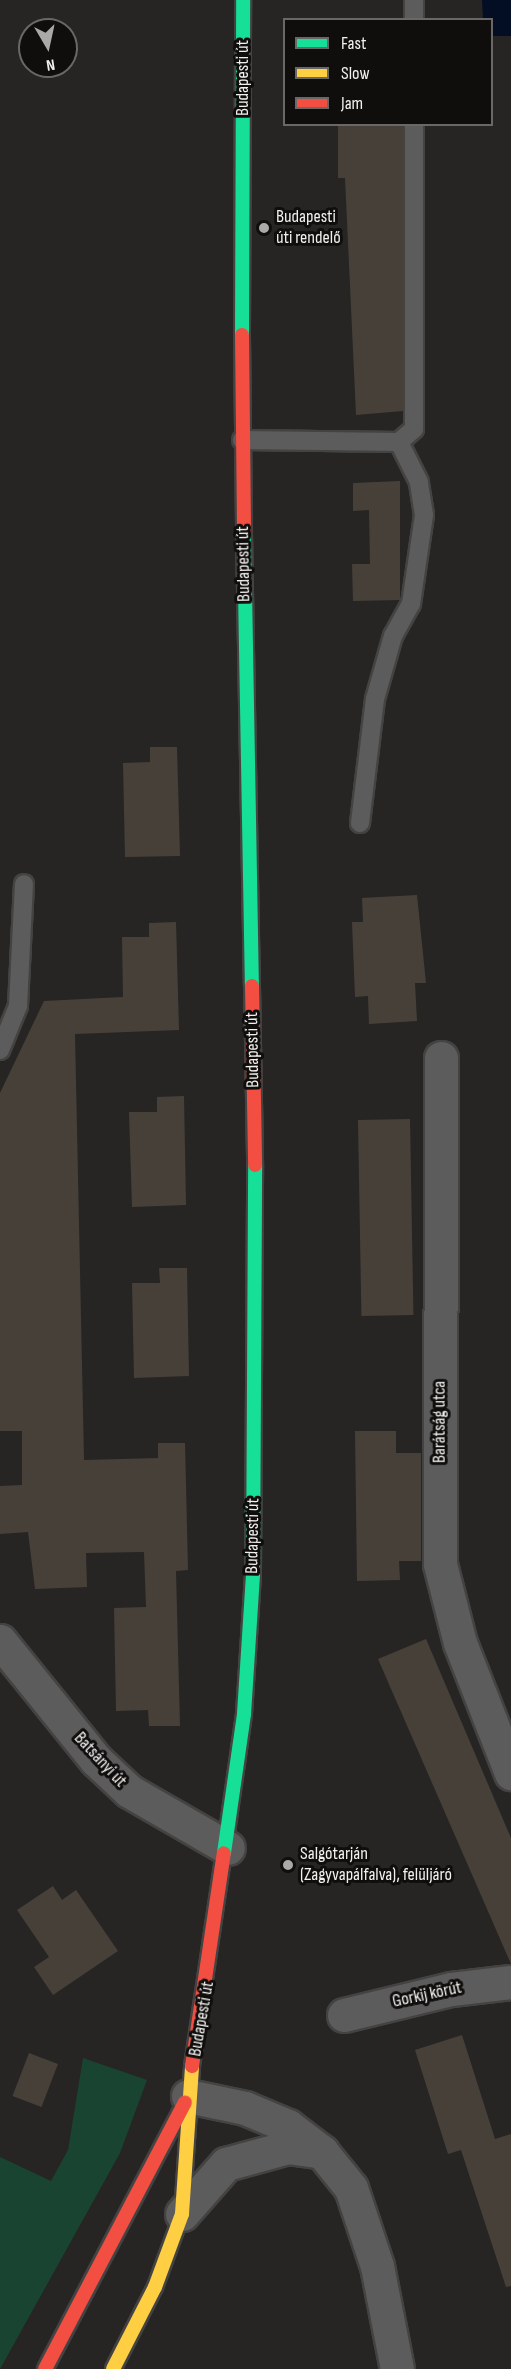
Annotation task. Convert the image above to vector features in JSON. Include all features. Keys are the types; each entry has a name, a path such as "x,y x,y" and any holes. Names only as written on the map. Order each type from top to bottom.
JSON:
{"main road":[{"name":"Budapesti út","path":"113,2369 155,2287 182,2214 188,2096 228,1848 244,1714 252,1586 256,1377 242,440 243,0"},
{"path":"45,2369 188,2096"}],"street":[{"name":"Barátság utca","path":"441,1059 440,1564 460,1643 511,1773"},
{"name":"Batsányi út","path":"0,1641 96,1760 129,1791 228,1848"},
{"name":"Gorkij körút","path":"344,2015 451,1989 511,1982"},
{"path":"188,2096 268,2115 322,2152 351,2188 377,2266 397,2369"},
{"name":"Budapesti út","path":"182,2214 226,2164 288,2147 322,2152"}],"lane":[{"path":"414,0 414,18"},
{"path":"242,440 399,442 414,429 414,126"},
{"path":"360,823 375,699 393,636 411,604 424,515 419,482 399,442"},
{"path":"0,1050 18,1006 24,884"}],"green space":[{"path":"83,2058 147,2080 120,2153 0,2369 0,2157 51,2181 68,2150"}],"water":[{"path":"482,0 511,0 511,36 493,36 493,18 483,18"}],"building":[{"path":"338,126 403,126 403,411 356,415 345,178 338,178"},
{"path":"400,481 400,600 353,601 352,564 370,564 369,510 353,511 353,483"},
{"path":"150,747 177,747 180,856 125,857 123,763 150,762"},
{"path":"417,895 426,983 415,983 417,1021 369,1024 368,996 355,997 352,922 363,922 362,898"},
{"path":"176,922 179,1030 75,1034 84,1460 158,1458 158,1443 185,1443 188,1570 176,1571 180,1726 149,1726 148,1710 116,1711 114,1608 146,1607 144,1552 86,1553 87,1587 35,1589 28,1532 0,1534 0,1486 22,1485 22,1431 0,1431 0,1093 44,1001 123,997 122,937 149,937 149,923"},
{"path":"184,1096 186,1205 132,1207 129,1112 157,1112 157,1097"},
{"path":"410,1119 413,1315 361,1316 358,1120"},
{"path":"159,1268 187,1268 189,1376 134,1378 132,1283 160,1283"},
{"path":"355,1431 396,1431 396,1453 421,1453 421,1561 399,1561 400,1580 357,1581"},
{"path":"426,1639 511,1838 511,1964 378,1659"},
{"path":"53,1886 62,1900 76,1890 118,1951 53,1995 34,1967 49,1957 17,1910"},
{"path":"462,2035 495,2139 511,2134 511,2286 506,2287 461,2150 448,2154 415,2050"},
{"path":"29,2053 58,2064 41,2107 13,2096"}],"traffic: fast":[{"path":"242,335 243,0"},
{"path":"244,533 252,986"},
{"path":"224,1853 244,1714 253,1574 255,1165"}],"traffic: slow":[{"path":"113,2369 155,2287 182,2214 192,2066"}],"traffic: jam":[{"path":"242,335 244,533"},
{"path":"252,986 255,1165"},
{"path":"192,2066 224,1853"},
{"path":"45,2369 185,2102"}],"place":[{"name":"Budapesti úti rendelő","path":"264,228"},
{"name":"Salgótarján (Zagyvapálfalva), felüljáró","path":"288,1865"}]}
